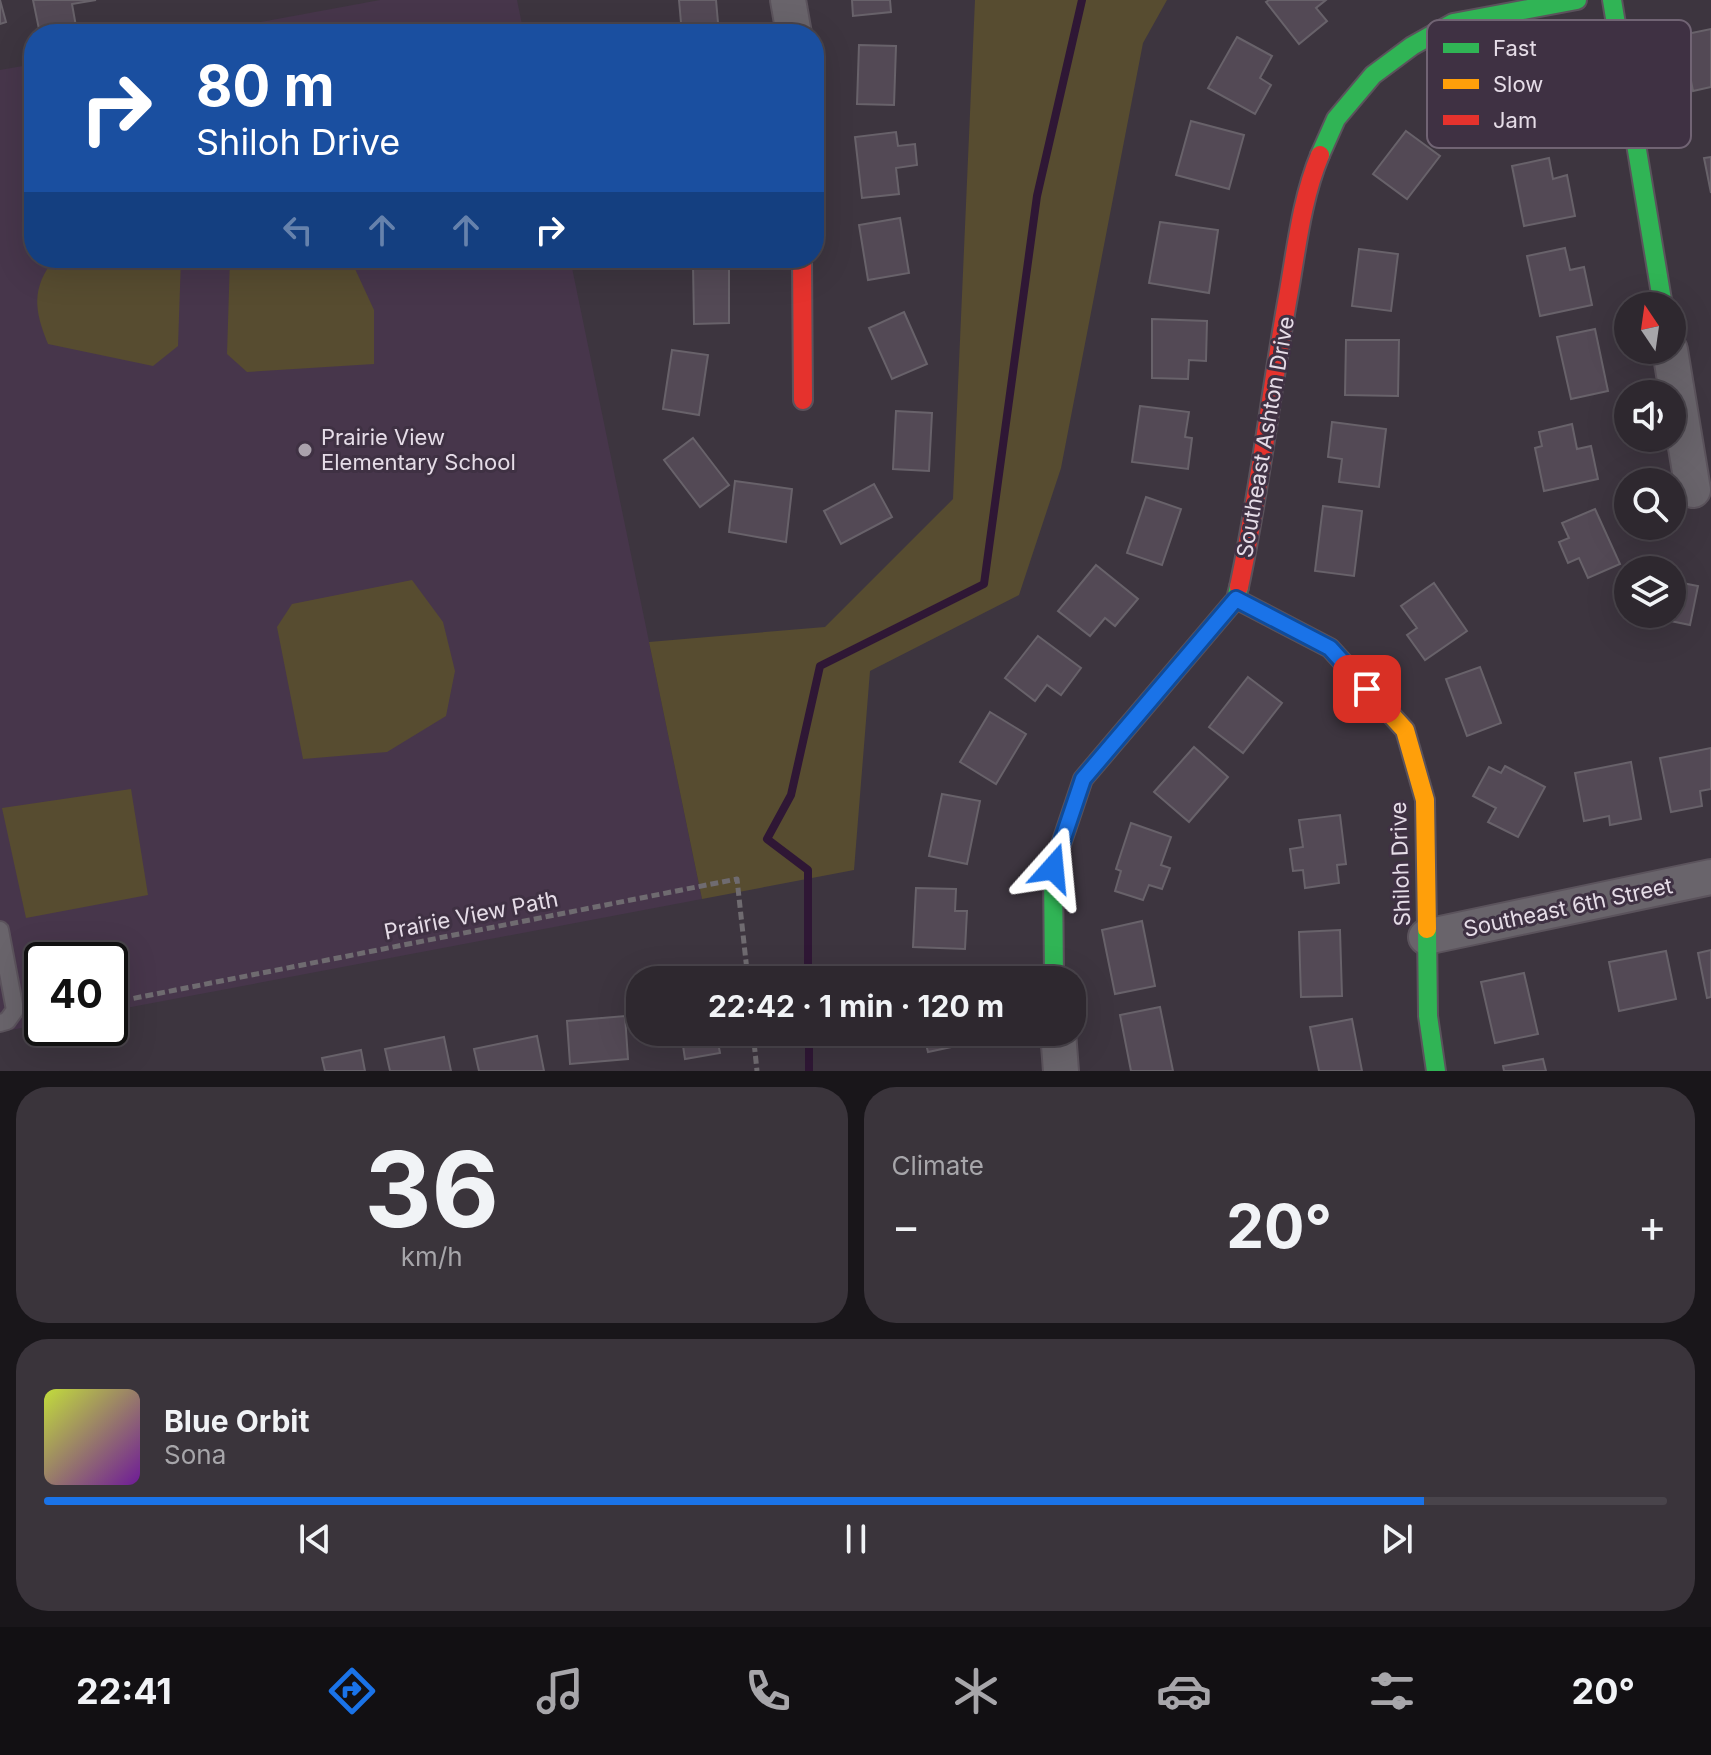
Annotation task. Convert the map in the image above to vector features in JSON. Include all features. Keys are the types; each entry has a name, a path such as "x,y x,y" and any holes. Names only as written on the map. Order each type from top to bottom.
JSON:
{"street":[{"path":"788,0 792,24"},
{"name":"Southeast Ashton Drive","path":"1469,20 1577,0"},
{"path":"1612,0 1615,20"},
{"name":"Southeast Ashton Drive","path":"1053,966 1053,868 1083,779 1236,599 1256,507 1281,336 1308,184 1336,119 1373,75 1427,38"},
{"path":"1637,148 1661,292"},
{"path":"802,268 803,400"},
{"path":"1672,364 1693,490"},
{"name":"Shiloh Drive","path":"1236,599 1330,648 1405,730 1425,800 1428,1016 1436,1071"},
{"name":"Southeast 6th Street","path":"1426,937 1711,877"},
{"path":"1059,1046 1061,1071"}],"lane":[{"path":"0,930 15,1010 7,1021 0,1023"}],"path":[{"name":"Prairie View Path","path":"128,999 737,879 746,966"},
{"path":"754,1046 757,1071"}],"shaded area":[{"path":"380,0 517,0 522,24 250,24"},
{"path":"975,0 1167,0 1143,43 1061,468 1019,595 870,671 854,870 702,899 649,642 825,627 953,499"},
{"name":"Prairie View Elementary School","path":"24,66 24,268 572,268 702,899 128,1008 128,942 24,942 24,1027 0,1032 0,70"},
{"path":"181,268 178,346 153,366 48,344 37,300 47,269"},
{"path":"230,268 355,268 374,310 374,364 247,372 227,354"},
{"path":"412,580 443,622 455,671 446,716 387,752 303,759 277,627 292,604"},
{"path":"131,789 148,895 26,918 2,808"}],"building":[{"path":"0,0 6,22 0,24"},
{"path":"33,0 96,0 72,4 76,24 38,24"},
{"path":"679,0 716,0 718,24 681,24"},
{"path":"852,0 890,0 891,12 853,16"},
{"path":"1326,0 1316,8 1327,21 1299,44 1266,2"},
{"path":"1711,29 1711,87 1693,91 1691,81 1691,33"},
{"path":"1237,37 1272,56 1260,78 1271,85 1255,114 1208,88"},
{"path":"859,45 896,46 894,105 857,104"},
{"path":"1191,121 1244,135 1229,189 1176,175"},
{"path":"1406,131 1440,156 1407,199 1373,174"},
{"path":"896,132 898,146 915,144 917,165 896,168 899,194 862,198 855,137"},
{"path":"1711,157 1711,193 1704,158"},
{"path":"1549,158 1553,179 1567,175 1575,216 1524,226 1512,166"},
{"path":"900,218 909,273 868,280 859,225"},
{"path":"1160,222 1218,230 1209,293 1149,283"},
{"path":"1565,248 1570,270 1584,267 1592,305 1540,316 1527,256"},
{"path":"1359,249 1398,254 1391,311 1352,306"},
{"path":"693,268 729,268 729,323 694,324"},
{"path":"904,312 927,364 892,379 869,328"},
{"path":"1152,319 1207,321 1206,361 1189,360 1188,379 1152,378"},
{"path":"1595,329 1608,391 1571,399 1557,337"},
{"path":"1346,340 1399,340 1398,396 1345,395"},
{"path":"672,350 708,355 699,415 663,409"},
{"path":"1140,406 1189,412 1185,437 1192,438 1188,469 1132,462"},
{"path":"896,411 932,413 929,471 893,469"},
{"path":"1332,422 1386,429 1379,487 1339,482 1342,459 1328,457"},
{"path":"1572,424 1577,449 1591,446 1598,479 1544,491 1535,448 1542,446 1539,432"},
{"path":"693,438 729,485 700,507 664,460"},
{"path":"735,481 792,489 786,542 729,532"},
{"path":"874,484 892,517 841,544 824,511"},
{"path":"1146,497 1181,509 1162,565 1127,553"},
{"path":"1323,506 1362,511 1354,576 1315,571"},
{"path":"1595,509 1616,556 1614,567 1588,578 1579,558 1568,563 1559,542 1569,538 1562,523"},
{"path":"1096,565 1138,599 1115,626 1105,618 1090,636 1058,611"},
{"path":"1434,583 1467,631 1425,660 1407,635 1417,628 1401,606"},
{"path":"1686,584 1698,586 1690,625 1686,624"},
{"path":"1038,636 1081,668 1061,695 1047,685 1035,701 1005,678"},
{"path":"1480,667 1501,723 1467,736 1446,679"},
{"path":"1248,677 1282,703 1243,753 1209,727"},
{"path":"990,712 1026,734 996,784 960,762"},
{"path":"1194,747 1228,777 1189,822 1154,792"},
{"path":"1711,748 1711,789 1700,791 1702,806 1671,812 1660,758"},
{"path":"1631,762 1641,819 1610,825 1609,816 1584,821 1575,773"},
{"path":"1505,766 1545,787 1518,837 1488,822 1496,808 1473,796 1489,767 1501,773"},
{"path":"942,794 980,801 967,864 929,856"},
{"path":"1340,815 1346,864 1337,865 1339,883 1305,888 1303,870 1293,871 1290,849 1303,847 1299,820"},
{"path":"1131,823 1171,837 1161,865 1170,868 1162,889 1149,885 1143,900 1115,891 1121,871 1116,869"},
{"path":"916,888 956,889 955,911 967,911 965,949 913,947"},
{"path":"1142,921 1155,986 1115,994 1102,930"},
{"path":"1340,930 1342,996 1301,997 1299,932"},
{"path":"1711,950 1711,997 1707,998 1698,953"},
{"path":"1666,951 1676,999 1619,1011 1609,962"},
{"path":"1524,973 1538,1034 1495,1043 1481,982"},
{"path":"1160,1007 1173,1071 1131,1071 1120,1015"},
{"path":"625,1016 628,1059 570,1064 567,1021"},
{"path":"1352,1019 1362,1071 1319,1071 1310,1027"},
{"path":"537,1036 544,1071 479,1071 474,1049"},
{"path":"444,1037 451,1071 390,1071 385,1049"},
{"path":"683,1046 719,1046 720,1053 685,1059"},
{"path":"926,1046 956,1046 928,1052"},
{"path":"361,1050 365,1071 325,1071 322,1058"},
{"path":"1543,1059 1546,1071 1504,1071 1503,1066"}],"waterway":[{"path":"808,966 808,870 767,839 791,795 820,666 984,584 1037,196 1082,0"},
{"path":"809,1046 809,1070"}],"traffic: fast":[{"path":"1469,20 1577,0"},
{"path":"1612,0 1615,20"},
{"path":"1320,155 1336,119 1373,75 1427,38"},
{"path":"1637,148 1661,292"},
{"path":"1054,966 1053,868 1083,779 1236,599 1239,587"},
{"path":"1427,929 1428,1016 1436,1071"}],"traffic: slow":[{"path":"1236,599 1330,648 1405,730 1425,800 1427,929"}],"traffic: jam":[{"path":"1239,587 1301,222 1320,155"},
{"path":"802,268 803,400"}],"place":[{"name":"Prairie View Elementary School","path":"305,450"}],"route":[{"path":"1053,868 1083,779 1236,599 1330,648 1367,689"}]}
